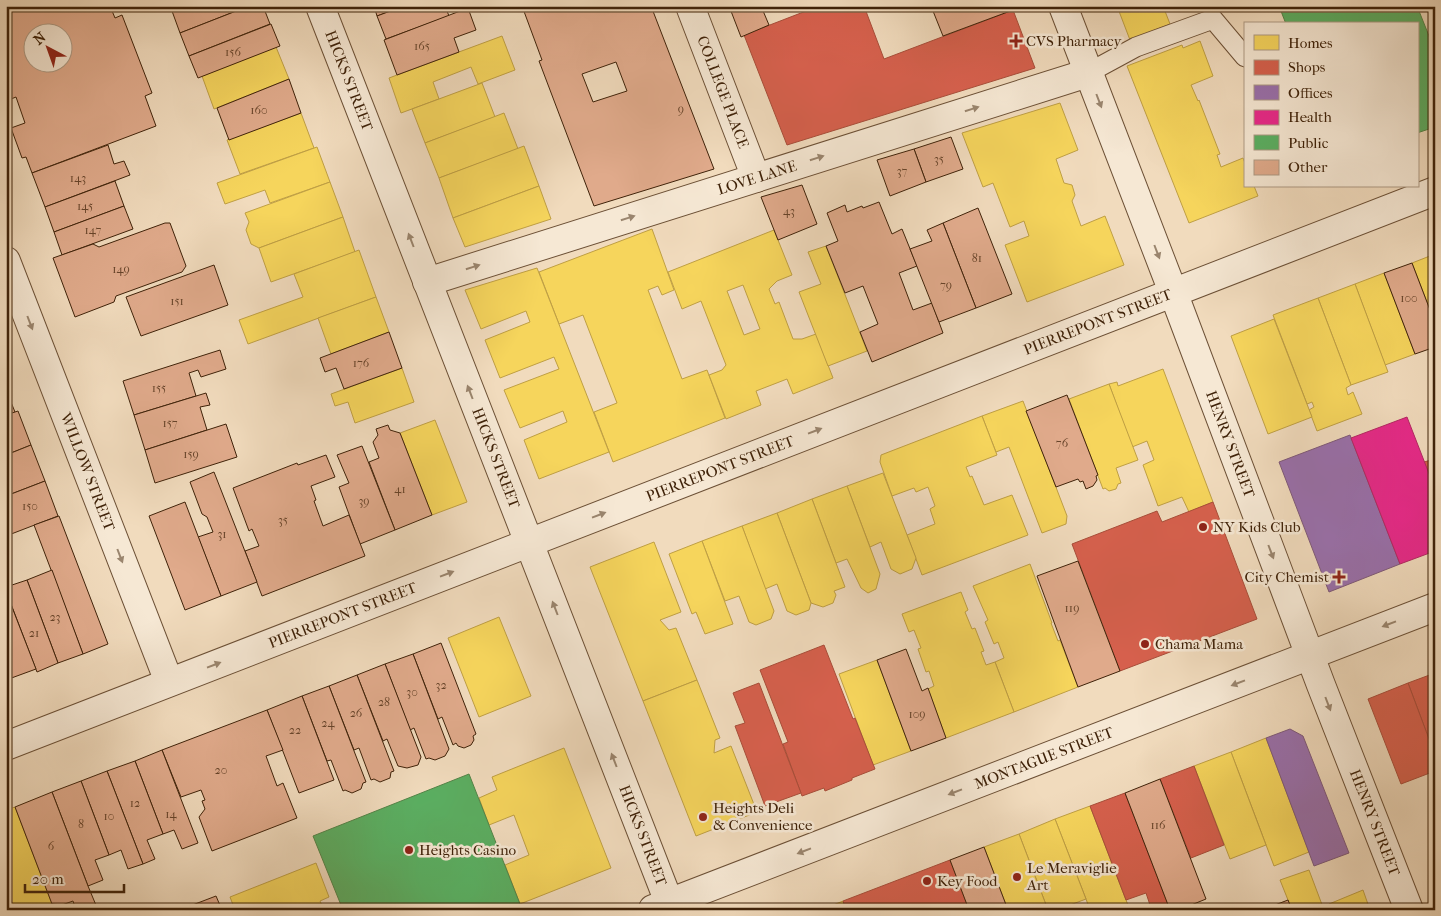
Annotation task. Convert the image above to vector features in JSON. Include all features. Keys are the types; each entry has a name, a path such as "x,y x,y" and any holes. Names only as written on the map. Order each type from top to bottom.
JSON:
{"street":[{"name":"HICKS STREET","path":"320,6 529,543 664,908"},
{"name":"COLLEGE PLACE","path":"690,6 756,178"},
{"name":"HENRY STREET","path":"1062,6 1409,910"},
{"name":"LOVE LANE","path":"427,282 1088,73"},
{"name":"PIERREPONT STREET","path":"6,746 1435,191"},
{"name":"WILLOW STREET","path":"6,261 169,682"},
{"name":"MONTAGUE STREET","path":"664,908 1435,607"}],"lane":[{"path":"1088,73 1136,47 1213,19 1244,56"}],"building: Homes":[{"path":"1117,6 1163,6 1170,24 1130,40"},
{"path":"502,36 515,70 478,84 471,67 433,82 439,99 401,113 389,78"},
{"path":"1200,41 1213,76 1191,85 1199,100 1220,154 1217,155 1221,167 1243,158 1244,188 1255,188 1258,196 1189,223 1127,66 1182,45 1183,48"},
{"path":"276,47 289,79 214,109 202,76"},
{"path":"482,83 495,117 425,143 412,109"},
{"path":"1060,103 1078,150 1056,159 1064,183 1072,185 1075,195 1072,201 1081,226 1105,216 1124,265 1027,302 1005,245 1029,236 1024,221 1010,227 993,183 983,187 962,133"},
{"path":"301,113 314,148 240,174 227,140"},
{"path":"504,113 518,149 439,178 425,143"},
{"path":"524,146 539,186 453,218 439,178"},
{"path":"317,147 330,182 270,203 265,190 225,204 217,183"},
{"path":"330,182 343,217 259,248 251,244 246,230 249,222 245,213"},
{"path":"539,186 551,219 465,247 453,218"},
{"path":"343,217 355,252 271,282 259,248"},
{"path":"652,229 674,290 662,295 658,286 648,290 682,379 707,370 725,418 613,462 594,412 617,403 583,315 559,324 539,272"},
{"path":"774,230 792,275 777,281 769,289 775,304 779,302 793,339 802,339 816,334 833,378 793,394 787,379 756,391 761,405 726,419 709,375 722,370 726,365 701,301 682,309 668,272","holes":["743,285 760,329 744,335 727,291"]},
{"path":"826,246 867,351 828,366 799,292 821,284 808,252"},
{"path":"359,250 376,297 248,344 239,320 303,297 294,274"},
{"path":"1435,254 1435,323 1412,263"},
{"path":"537,268 609,452 539,479 524,440 567,422 563,411 520,428 504,390 559,369 554,357 500,378 485,340 530,322 526,311 481,329 465,290"},
{"path":"1384,273 1415,354 1385,365 1355,284"},
{"path":"1355,284 1388,372 1351,385 1318,298"},
{"path":"376,297 389,332 331,354 318,318"},
{"path":"1318,298 1351,385 1346,388 1348,395 1353,392 1362,414 1317,431 1309,410 1314,407 1312,402 1307,404 1273,315"},
{"path":"1274,319 1312,417 1268,434 1231,336"},
{"path":"402,368 414,402 355,423 348,402 335,406 331,394"},
{"path":"1163,369 1213,502 1189,512 1182,497 1158,506 1143,465 1154,460 1147,441 1132,447 1109,384 1117,382 1118,386"},
{"path":"1109,384 1138,460 1116,468 1121,483 1118,484 1116,489 1109,491 1105,488 1103,489 1069,399"},
{"path":"1023,401 1067,516 1066,524 1042,533 1009,447 996,452 982,416"},
{"path":"982,416 997,455 966,467 970,477 972,476 984,505 1012,495 1028,535 922,575 907,535 935,524 930,509 935,506 928,487 916,492 914,488 892,496 880,462 881,455"},
{"path":"435,420 467,502 432,515 400,433"},
{"path":"883,473 916,558 912,569 900,574 891,569 881,542 870,547 847,486"},
{"path":"847,486 880,574 876,589 868,593 861,588 847,559 836,563 812,499"},
{"path":"812,499 845,587 834,591 836,595 833,603 823,607 811,603 777,513"},
{"path":"777,513 811,603 809,610 796,615 787,611 777,584 765,589 742,526"},
{"path":"742,526 774,611 771,619 756,625 749,622 739,596 725,601 702,541"},
{"path":"702,541 733,624 705,634 696,612 692,614 669,554"},
{"path":"654,542 681,612 660,620 669,630 676,628 697,680 643,701 590,567"},
{"path":"1030,564 1058,641 1060,640 1078,687 1014,712 995,662 1004,658 998,642 994,644 985,622 988,620 973,586"},
{"path":"961,592 968,610 965,612 972,629 975,628 984,651 981,652 986,665 995,662 1014,712 946,738 928,689 934,686 929,671 926,672 918,649 921,648 914,630 909,632 902,614"},
{"path":"499,617 531,696 479,717 448,638"},
{"path":"877,660 911,751 873,765 839,674"},
{"path":"697,680 720,738 715,740 714,753 731,746 757,812 696,836 643,701"},
{"path":"1266,738 1309,852 1274,866 1231,752"},
{"path":"564,748 611,868 520,904 505,865 529,855 514,815 489,825 479,798 497,790 492,777"},
{"path":"1231,752 1266,845 1230,859 1194,766"},
{"path":"1090,806 1130,910 1090,910 1055,819"},
{"path":"15,807 54,910 6,910 6,810"},
{"path":"1055,819 1086,899 1062,908 1063,910 1048,910 1019,834"},
{"path":"1019,834 1048,910 1008,910 984,847"},
{"path":"316,863 329,897 320,901 324,910 235,910 230,897"},
{"path":"1309,870 1324,910 1292,910 1280,880"},
{"path":"1363,890 1370,910 1331,910 1329,904"},
{"path":"843,901 846,910 821,910"}],"building: Shops":[{"path":"819,6 864,6 884,59 1013,10 1035,68 787,145 744,35"},
{"path":"1435,459 1435,489 1424,462"},
{"path":"1213,502 1257,619 1120,671 1072,544 1157,511 1162,522"},
{"path":"824,645 875,769 825,791 824,788 802,796 783,744 788,742 760,670"},
{"path":"1435,673 1435,755 1408,683"},
{"path":"759,683 801,793 765,806 735,726 745,723 733,693"},
{"path":"1408,683 1435,755 1435,771 1401,784 1368,699"},
{"path":"1194,766 1224,845 1191,858 1160,779"},
{"path":"1125,793 1170,910 1137,910 1150,905 1146,893 1126,900 1090,806"},
{"name":"Key Food","path":"950,860 969,910 846,910 843,901"}],"building: Offices":[{"path":"1350,435 1400,564 1329,592 1279,462"},
{"path":"1290,729 1303,736 1349,853 1314,866 1266,738"}],"building: Health":[{"path":"1407,417 1435,489 1435,551 1400,564 1351,438"}],"building: Public":[{"path":"1279,6 1417,6 1435,51 1435,127 1418,133 1418,22 1285,22"},
{"name":"Heights Casino","path":"469,774 520,904 504,910 343,910 313,836"}],"building: Other":[{"path":"6,6 110,6 115,18 122,15 152,93 145,96 156,126 32,173 26,157 22,158 11,128 25,123 16,97 6,101"},
{"path":"185,6 249,6 180,33 172,11"},
{"path":"249,6 263,6 270,24 189,56 180,33"},
{"path":"374,6 404,6 377,16"},
{"path":"404,6 445,6 449,16 386,39 377,16"},
{"path":"522,6 651,6 714,169 594,206 539,61 542,60","holes":["616,62 627,91 593,102 582,74"]},
{"path":"729,6 761,6 769,25 741,37"},
{"path":"931,6 1011,6 1013,10 943,36"},
{"path":"468,8 476,30 454,38 459,52 397,75 384,40"},
{"path":"271,24 280,46 198,78 189,56"},
{"path":"289,79 301,113 229,140 217,108"},
{"path":"951,137 963,169 926,182 914,149"},
{"path":"108,145 114,164 124,161 130,175 45,207 32,173"},
{"path":"914,149 926,182 890,196 877,160"},
{"path":"115,181 124,206 54,232 45,207"},
{"path":"802,185 817,224 778,240 761,197"},
{"path":"879,202 892,234 902,229 917,266 899,273 913,310 932,303 943,333 872,362 860,332 878,324 863,286 845,293 826,246 838,241 827,213 845,205 847,212"},
{"path":"124,206 133,229 62,255 54,232"},
{"path":"978,208 1012,294 976,308 943,223"},
{"path":"165,223 170,223 186,266 182,272 116,296 114,302 75,317 53,258 93,244 99,247"},
{"path":"943,223 976,308 939,322 910,249 932,241 927,230"},
{"path":"1412,263 1435,323 1435,347 1415,354 1384,273"},
{"path":"214,265 228,305 141,336 126,297"},
{"path":"389,332 402,368 344,389 336,368 325,372 320,358"},
{"path":"220,350 226,369 201,377 198,370 189,373 196,396 134,415 123,381"},
{"path":"6,390 15,412 6,415"},
{"path":"206,393 210,405 200,407 207,430 145,450 134,415"},
{"path":"1067,395 1098,475 1093,486 1086,489 1083,481 1080,482 1078,479 1056,487 1026,411"},
{"path":"18,411 31,445 6,455 6,415"},
{"path":"226,424 237,457 155,483 145,450"},
{"path":"388,425 390,430 400,433 432,515 395,530 369,462 379,458 373,442 378,435 376,429"},
{"path":"31,445 45,481 6,496 6,455"},
{"path":"362,446 395,530 360,544 339,487 349,483 337,455"},
{"path":"326,455 335,477 311,486 323,526 349,515 365,556 262,596 245,551 259,546 252,529 249,531 233,488 297,463 298,465"},
{"path":"214,472 257,582 221,596 198,537 213,532 207,517 202,514 190,482"},
{"path":"45,481 58,516 6,536 6,496"},
{"path":"185,502 221,596 185,610 149,516"},
{"path":"59,516 108,644 83,654 34,525"},
{"path":"1078,561 1120,671 1078,687 1037,576"},
{"path":"52,570 83,654 58,663 27,580"},
{"path":"27,580 58,663 37,672 6,591 6,587"},
{"path":"10,602 36,669 6,680 6,604"},
{"path":"441,643 476,734 473,736 474,740 471,745 464,748 456,743 453,745 442,717 438,719 413,654"},
{"path":"906,649 922,691 928,688 946,738 911,751 877,660"},
{"path":"413,654 449,749 445,756 435,760 426,759 414,728 410,730 385,664"},
{"path":"385,664 421,757 418,765 407,768 398,766 387,739 383,741 357,675"},
{"path":"357,675 394,771 391,772 390,778 380,782 374,779 371,780 359,748 354,750 329,686"},
{"path":"329,686 366,782 363,783 361,789 352,793 343,791 331,760 327,761 302,696"},
{"path":"302,696 334,780 299,793 267,710"},
{"path":"267,710 283,750 266,756 277,786 283,783 297,818 212,851 199,817 205,809 202,801 205,800 201,790 181,797 162,750"},
{"path":"162,750 198,843 182,849 174,830 163,834 135,761"},
{"path":"135,761 163,834 147,840 155,859 143,864 107,771"},
{"path":"107,771 143,864 128,869 121,850 109,855 81,781"},
{"path":"1160,779 1206,899 1179,910 1170,910 1125,793"},
{"path":"81,781 109,855 95,860 103,880 88,886 52,792"},
{"path":"52,792 98,910 76,910 73,901 62,905 52,904 15,807"},
{"path":"984,847 1008,910 969,910 950,860"},
{"path":"216,896 222,910 182,910 182,909"},
{"path":"1288,900 1292,910 1262,910"}],"place":[{"name":"CVS Pharmacy","path":"1016,41"},
{"name":"NY Kids Club","path":"1203,527"},
{"name":"City Chemist","path":"1339,577"},
{"name":"Chama Mama","path":"1145,644"},
{"name":"Heights Deli & Convenience","path":"703,817"},
{"name":"Heights Casino","path":"409,850"},
{"name":"Le Meraviglie Art","path":"1017,877"},
{"name":"Key Food","path":"927,881"}]}
